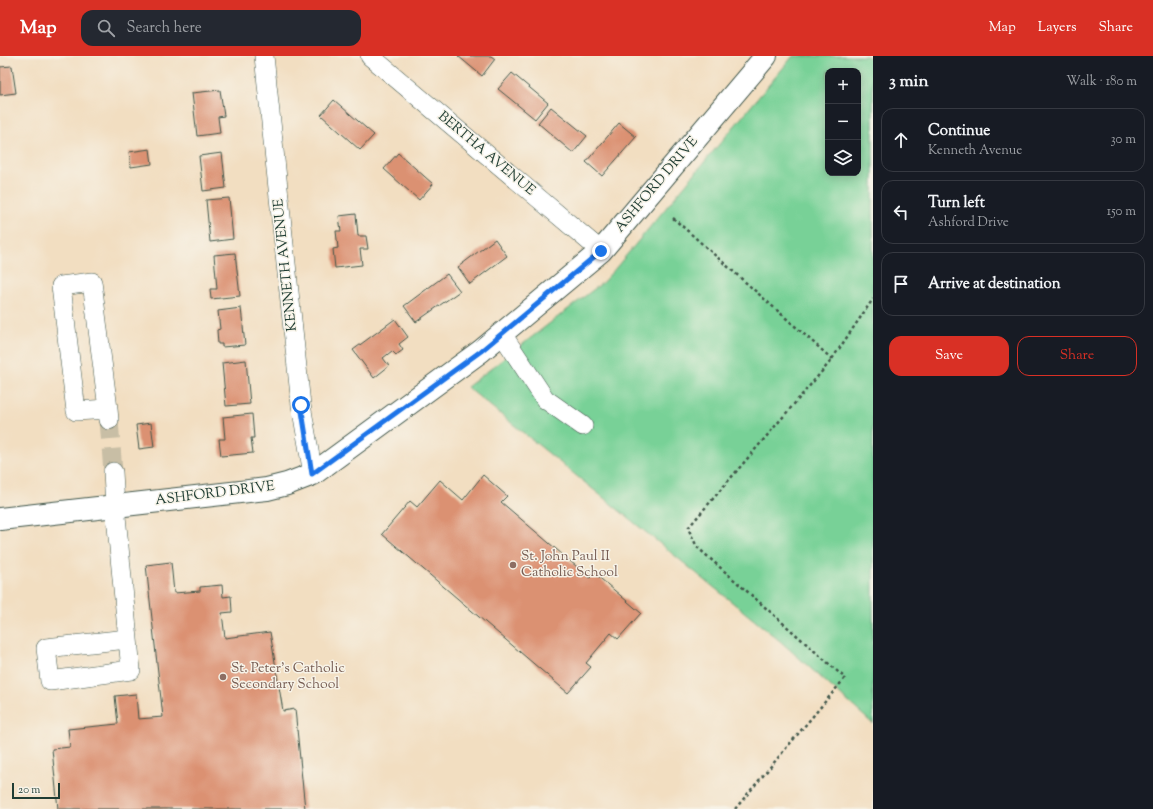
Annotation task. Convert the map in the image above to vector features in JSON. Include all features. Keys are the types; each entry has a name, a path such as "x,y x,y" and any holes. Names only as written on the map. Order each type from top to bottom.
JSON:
{"main road":[{"name":"ASHFORD DRIVE","path":"0,519 267,489 287,484 312,474 481,351 601,251 766,56"}],"street":[{"name":"KENNETH AVENUE","path":"264,56 301,405 312,474"},
{"name":"BERTHA AVENUE","path":"370,56 601,251"},
{"path":"92,282 108,415 76,411 61,286 92,282"},
{"path":"502,334 545,400 583,426"},
{"path":"113,472 127,639"}],"path":[{"path":"673,218 832,359"},
{"path":"735,809 845,678 696,547 688,528 832,359 873,299"}],"green space":[{"path":"793,56 867,56 873,60 873,724 780,641 467,387 602,283"}],"building":[{"path":"458,56 491,56 495,59 482,76"},
{"path":"12,66 16,93 0,95 0,67"},
{"path":"512,73 548,103 535,119 498,89"},
{"path":"220,90 224,116 218,117 220,133 197,136 192,93"},
{"path":"334,100 374,135 360,150 321,115"},
{"path":"551,107 587,136 573,153 538,123"},
{"path":"619,123 636,137 602,176 586,162"},
{"path":"150,149 152,164 131,167 129,152"},
{"path":"222,153 226,188 203,191 199,156"},
{"path":"398,153 433,184 419,200 384,169"},
{"path":"229,198 233,239 210,242 206,200"},
{"path":"356,214 358,236 366,236 368,249 360,249 362,265 335,268 333,249 338,248 336,231 341,231 339,216"},
{"path":"495,239 507,256 470,284 458,267"},
{"path":"235,253 240,296 211,299 210,289 217,289 214,255"},
{"path":"447,274 460,291 416,322 404,306"},
{"path":"241,308 245,345 222,347 222,344 218,344 217,330 220,329 218,311"},
{"path":"395,319 408,337 399,344 403,350 396,355 392,351 383,358 389,366 374,378 353,350"},
{"path":"246,360 250,404 226,406 222,363"},
{"path":"252,414 254,438 251,438 253,453 221,456 219,439 225,439 223,417"},
{"path":"151,423 154,447 139,449 136,425"},
{"path":"483,475 507,496 501,502 590,578 594,573 641,613 618,639 611,633 586,663 591,667 568,693 382,534 410,501 417,507 440,480 463,500"},
{"path":"171,562 174,593 200,591 200,587 222,585 223,597 231,596 232,612 222,613 225,638 270,632 283,711 295,709 305,809 58,809 52,749 70,747 68,729 118,724 115,696 136,694 138,719 163,717 146,565"}],"tunnel":[{"path":"109,420 113,472"}],"place":[{"name":"St. John Paul II Catholic School","path":"513,565"},
{"name":"St. Peter's Catholic Secondary School","path":"223,677"}],"route":[{"path":"301,405 312,474 481,351 601,251"}]}
